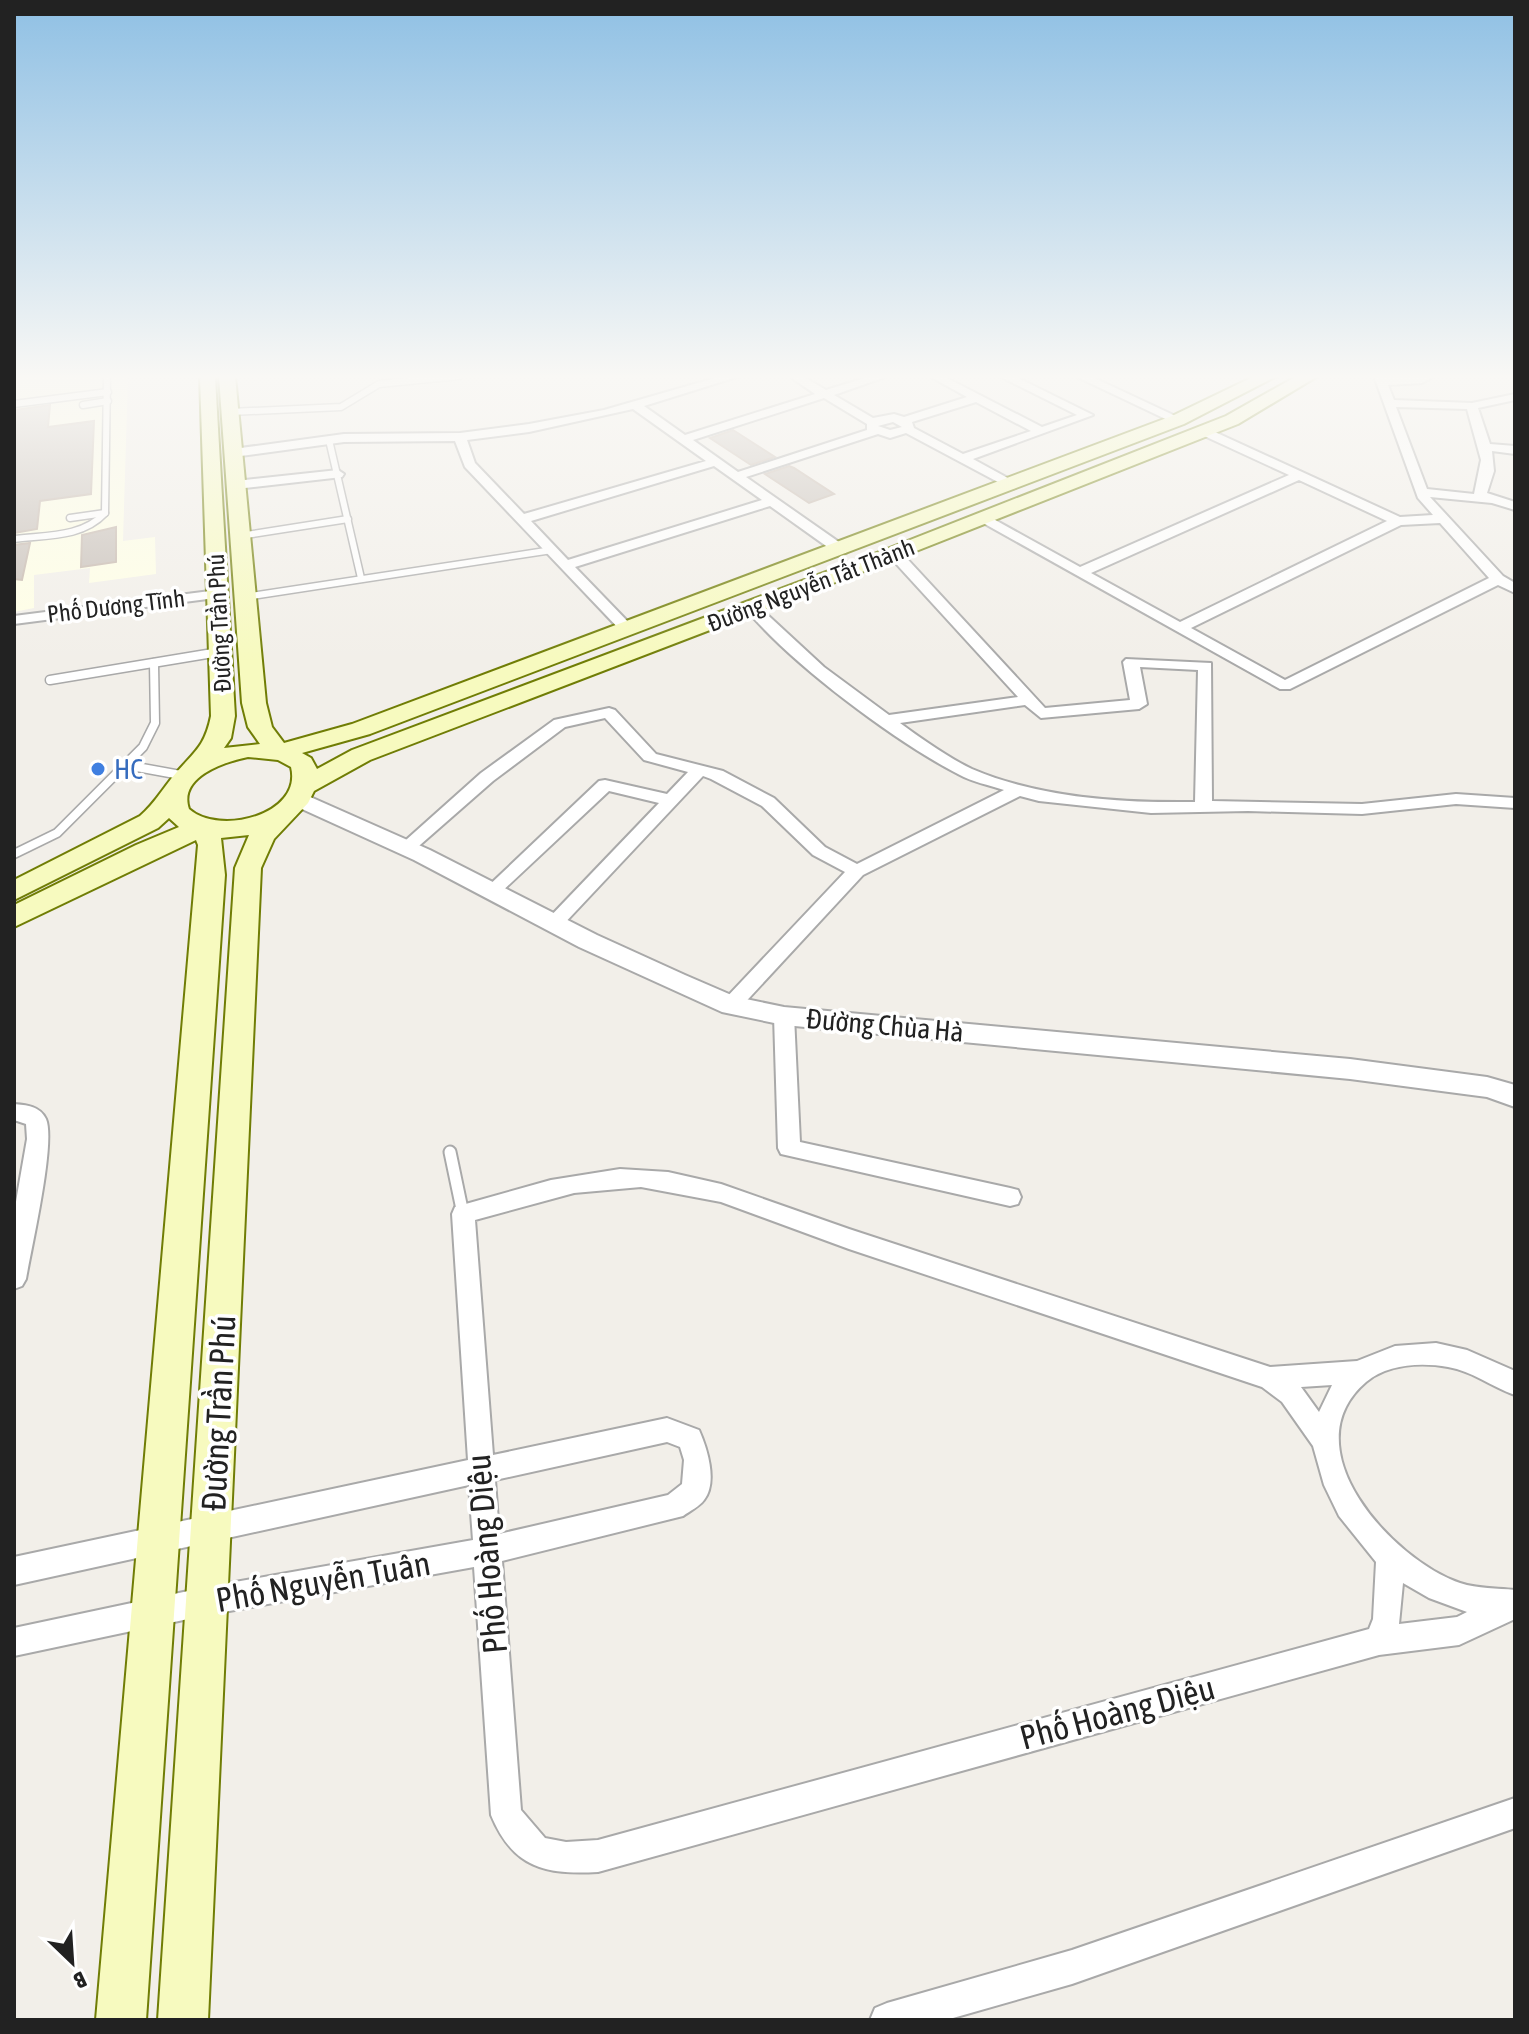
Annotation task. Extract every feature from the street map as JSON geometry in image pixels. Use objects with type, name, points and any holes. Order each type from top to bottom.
[{"type":"main road","name":"Đường Trần Phú","points":[[187,778],[216,743],[223,723],[216,471]]},
{"type":"main road","name":"Đường Trần Phú","points":[[183,2020],[248,868],[262,836],[296,800],[307,774],[302,764],[278,752],[260,727],[254,703],[235,471]]},
{"type":"main road","name":"Đường Nguyễn Tất Thành","points":[[187,778],[237,752],[278,752],[361,729],[1048,471]]},
{"type":"main road","name":"Đường Nguyễn Tất Thành","points":[[204,827],[242,828],[296,800],[361,755],[752,608],[1104,471]]},
{"type":"main road","points":[[1004,488],[1028,501]]},
{"type":"main road","points":[[187,778],[174,803],[189,822],[204,827]]},
{"type":"main road","points":[[14,891],[149,822],[167,806],[187,778]]},
{"type":"main road","name":"Đường Trần Phú","points":[[121,2020],[211,875],[211,845],[204,827]]},
{"type":"main road","points":[[14,917],[145,851],[204,827]]},
{"type":"street","points":[[476,471],[628,630]]},
{"type":"street","points":[[522,519],[685,471]]},
{"type":"street","points":[[727,471],[841,550]]},
{"type":"street","points":[[735,477],[752,471]]},
{"type":"street","points":[[975,471],[1004,488]]},
{"type":"street","points":[[979,471],[1004,488]]},
{"type":"street","points":[[1290,471],[1398,521]]},
{"type":"street","points":[[1414,471],[1422,492],[1441,519],[1498,579],[1515,589]]},
{"type":"street","points":[[1489,471],[1480,495],[1489,500]]},
{"type":"street","points":[[236,485],[338,474]]},
{"type":"street","points":[[1081,572],[1299,475]]},
{"type":"street","points":[[1422,492],[1515,506]]},
{"type":"street","points":[[566,565],[770,502]]},
{"type":"street","points":[[983,519],[1285,686],[1498,579]]},
{"type":"street","points":[[1181,627],[1398,521],[1441,519]]},
{"type":"street","points":[[894,553],[1041,713],[1139,704],[1131,662],[1206,666],[1203,807]]},
{"type":"street","name":"Phố Dương Tĩnh","points":[[14,620],[48,613],[218,594]]},
{"type":"street","points":[[752,608],[819,670],[886,720],[966,772],[1039,796],[1151,808],[1362,809],[1456,799],[1515,803]]},
{"type":"street","points":[[886,720],[1030,700]]},
{"type":"street","points":[[406,848],[487,777],[560,723],[609,713],[650,757],[717,775],[768,802],[819,851],[857,871]]},
{"type":"street","points":[[553,923],[700,770]]},
{"type":"street","points":[[492,891],[605,785],[671,800]]},
{"type":"street","points":[[731,1005],[857,871],[1020,789]]},
{"type":"street","name":"Đường Chùa Hà","points":[[296,800],[406,848],[553,923],[731,1005],[784,1016],[1350,1069],[1487,1087],[1515,1096]]},
{"type":"street","points":[[784,1016],[789,1148],[1010,1197]]},
{"type":"street","points":[[14,1112],[27,1113],[36,1121],[38,1139],[14,1279]]},
{"type":"street","points":[[463,1214],[587,1183],[637,1177],[673,1181],[723,1194],[819,1229],[1270,1378],[1291,1394],[1325,1441],[1336,1487],[1365,1533],[1408,1572],[1461,1597],[1515,1604]]},
{"type":"street","name":"Phố Hoàng Diệu","points":[[463,1214],[479,1472],[506,1815],[522,1843],[553,1859],[598,1856],[1379,1641],[1459,1631],[1515,1604]]},
{"type":"street","points":[[1270,1378],[1356,1372],[1393,1355],[1438,1354],[1486,1367],[1515,1384]]},
{"type":"street","points":[[1325,1441],[1333,1402],[1356,1372]]},
{"type":"street","name":"Phố Nguyễn Tuân","points":[[14,1571],[667,1430],[690,1439],[697,1460],[695,1491],[674,1507],[487,1551],[207,1601],[14,1642]]},
{"type":"street","points":[[1379,1641],[1387,1619],[1390,1555]]},
{"type":"street","points":[[887,2020],[1072,1967],[1515,1813]]},
{"type":"lane","points":[[14,539],[75,530],[101,520],[105,513],[106,471]]},
{"type":"lane","points":[[337,471],[361,578]]},
{"type":"lane","points":[[70,518],[105,513]]},
{"type":"lane","points":[[240,536],[348,519]]},
{"type":"lane","points":[[245,597],[552,550]]},
{"type":"lane","points":[[50,680],[221,652]]},
{"type":"lane","points":[[14,854],[57,833],[143,747],[155,723],[154,663]]},
{"type":"lane","points":[[126,765],[187,778]]},
{"type":"lane","points":[[450,1152],[463,1214]]},
{"type":"shaded area","points":[[14,471],[125,471],[123,541],[155,537],[156,574],[89,583],[90,568],[34,575],[34,608],[14,612]]},
{"type":"building","points":[[14,471],[92,471],[91,494],[40,501],[37,529],[14,533]]},
{"type":"building","points":[[798,471],[834,494],[809,503],[765,474]]},
{"type":"building","points":[[116,527],[116,562],[81,567],[82,535]]},
{"type":"building","points":[[30,543],[22,580],[14,579],[14,545]]},
{"type":"place","name":"HC","points":[[98,769]]}]
